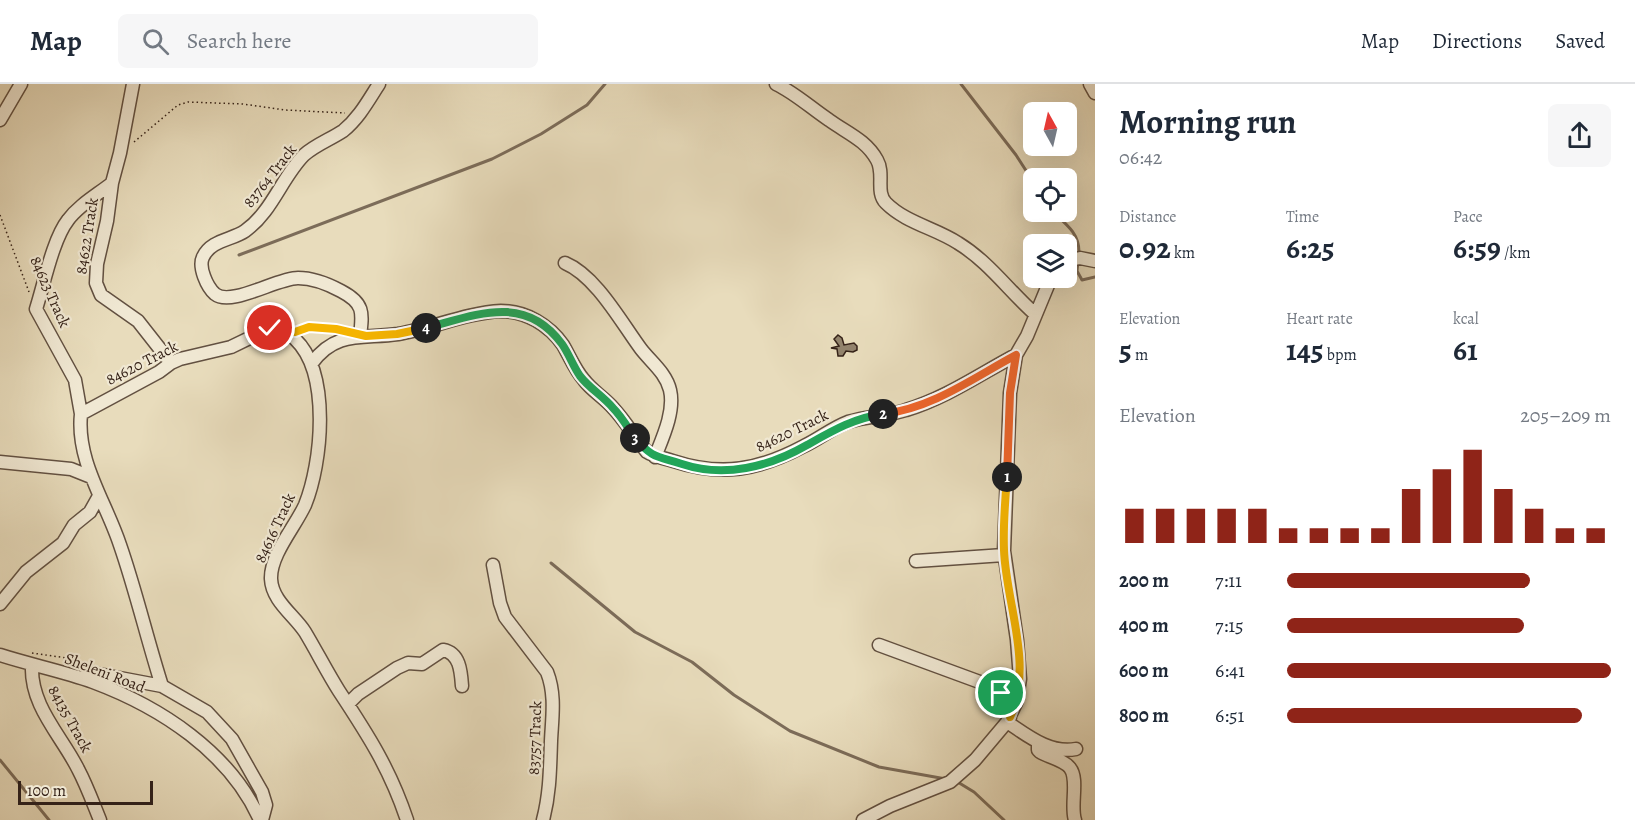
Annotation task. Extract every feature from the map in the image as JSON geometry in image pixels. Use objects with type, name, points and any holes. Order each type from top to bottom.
[{"type":"street","points":[[0,120],[21,84]]},
{"type":"street","name":"84622 Track","points":[[133,84],[112,183],[96,276],[98,290],[105,299],[138,321],[171,363]]},
{"type":"street","name":"83764 Track","points":[[360,336],[361,310],[358,303],[326,284],[313,279],[288,279],[237,297],[224,298],[213,292],[202,268],[202,259],[208,250],[245,231],[257,219],[305,154],[333,138],[354,121],[379,84]]},
{"type":"street","points":[[776,84],[851,133],[870,150],[881,171],[880,193],[884,202],[895,211],[924,227],[957,242],[993,270],[1035,314]]},
{"type":"street","points":[[1090,84],[1095,93]]},
{"type":"street","points":[[36,309],[59,234],[78,210],[112,183]]},
{"type":"street","points":[[1077,259],[1095,261]]},
{"type":"street","points":[[565,263],[595,287],[643,351],[660,369],[670,388],[670,410],[655,457]]},
{"type":"street","points":[[863,820],[890,806],[950,782],[975,760],[1009,720],[1016,703],[1020,679],[1017,640],[1004,555],[1010,393],[1016,355],[1027,336],[1047,288]]},
{"type":"street","name":"84623 Track","points":[[36,309],[75,380],[81,414]]},
{"type":"street","name":"84620 Track","points":[[360,336],[397,334],[486,313],[517,312],[539,321],[562,344],[578,373],[613,408],[647,452],[655,457],[689,466],[734,470],[759,466],[806,446],[847,423],[871,416],[904,411],[932,401],[975,380],[1016,355]]},
{"type":"street","name":"84620 Track","points":[[81,414],[180,359],[231,347],[270,328],[284,332]]},
{"type":"street","name":"84616 Track","points":[[284,332],[294,338],[312,363],[318,399],[318,442],[311,485],[305,504],[279,553],[271,572],[271,583],[274,593],[304,630],[386,766],[407,820]]},
{"type":"street","points":[[312,363],[327,346],[336,341],[360,336]]},
{"type":"street","points":[[81,414],[80,430],[91,477],[123,552],[162,686]]},
{"type":"street","points":[[0,462],[71,469],[91,477]]},
{"type":"street","points":[[0,603],[26,572],[63,543],[74,525],[90,512],[99,496]]},
{"type":"street","points":[[916,561],[1004,555]]},
{"type":"street","name":"83757 Track","points":[[493,565],[505,617],[543,666],[550,680],[554,703],[550,790],[543,820]]},
{"type":"street","points":[[879,645],[996,688],[1005,700],[1009,720],[1038,742],[1057,749],[1076,749]]},
{"type":"street","points":[[348,704],[358,694],[397,668],[408,663],[422,664],[443,650],[448,651],[458,663],[462,686]]},
{"type":"street","name":"Sheleni Road","points":[[0,654],[92,682],[130,697],[190,735],[237,782],[261,820]]},
{"type":"street","name":"84135 Track","points":[[32,665],[34,692],[40,706],[79,770],[100,820]]},
{"type":"street","points":[[88,672],[162,686],[207,712],[232,739],[265,799],[265,813],[261,820]]},
{"type":"street","points":[[1038,742],[1040,752],[1071,769],[1075,820]]},
{"type":"path","points":[[135,142],[178,105],[188,102],[349,113],[354,121]]},
{"type":"path","name":"84623 Track","points":[[0,215],[36,309]]},
{"type":"path","points":[[284,332],[295,332],[309,327],[336,329],[360,336]]},
{"type":"building","points":[[838,335],[842,338],[844,345],[854,343],[857,350],[846,351],[843,356],[838,356],[837,349],[831,348],[839,346],[834,339]]},
{"type":"waterway","points":[[239,255],[492,159],[541,134],[587,105],[605,84]]},
{"type":"waterway","points":[[961,84],[1024,168]]},
{"type":"waterway","points":[[1064,222],[1077,239],[1079,252]]},
{"type":"waterway","points":[[1078,261],[1077,271],[1082,280],[1095,277]]},
{"type":"waterway","points":[[551,563],[635,632],[692,662],[734,695],[790,731],[879,767],[946,779]]},
{"type":"waterway","points":[[0,760],[49,820]]},
{"type":"waterway","points":[[956,781],[974,792],[1004,820]]},
{"type":"route","points":[[270,328],[284,332],[295,332],[309,327],[336,329],[360,336],[376,336],[427,328],[486,313],[517,312],[539,321],[552,333],[562,344],[578,373],[613,408],[647,452],[655,457],[689,466],[725,470],[744,469],[774,461],[847,423],[871,416],[904,411],[932,401],[975,380],[1016,355],[1010,393],[1004,551],[1017,640],[1020,679],[1016,703],[1010,717],[1001,693]]}]
